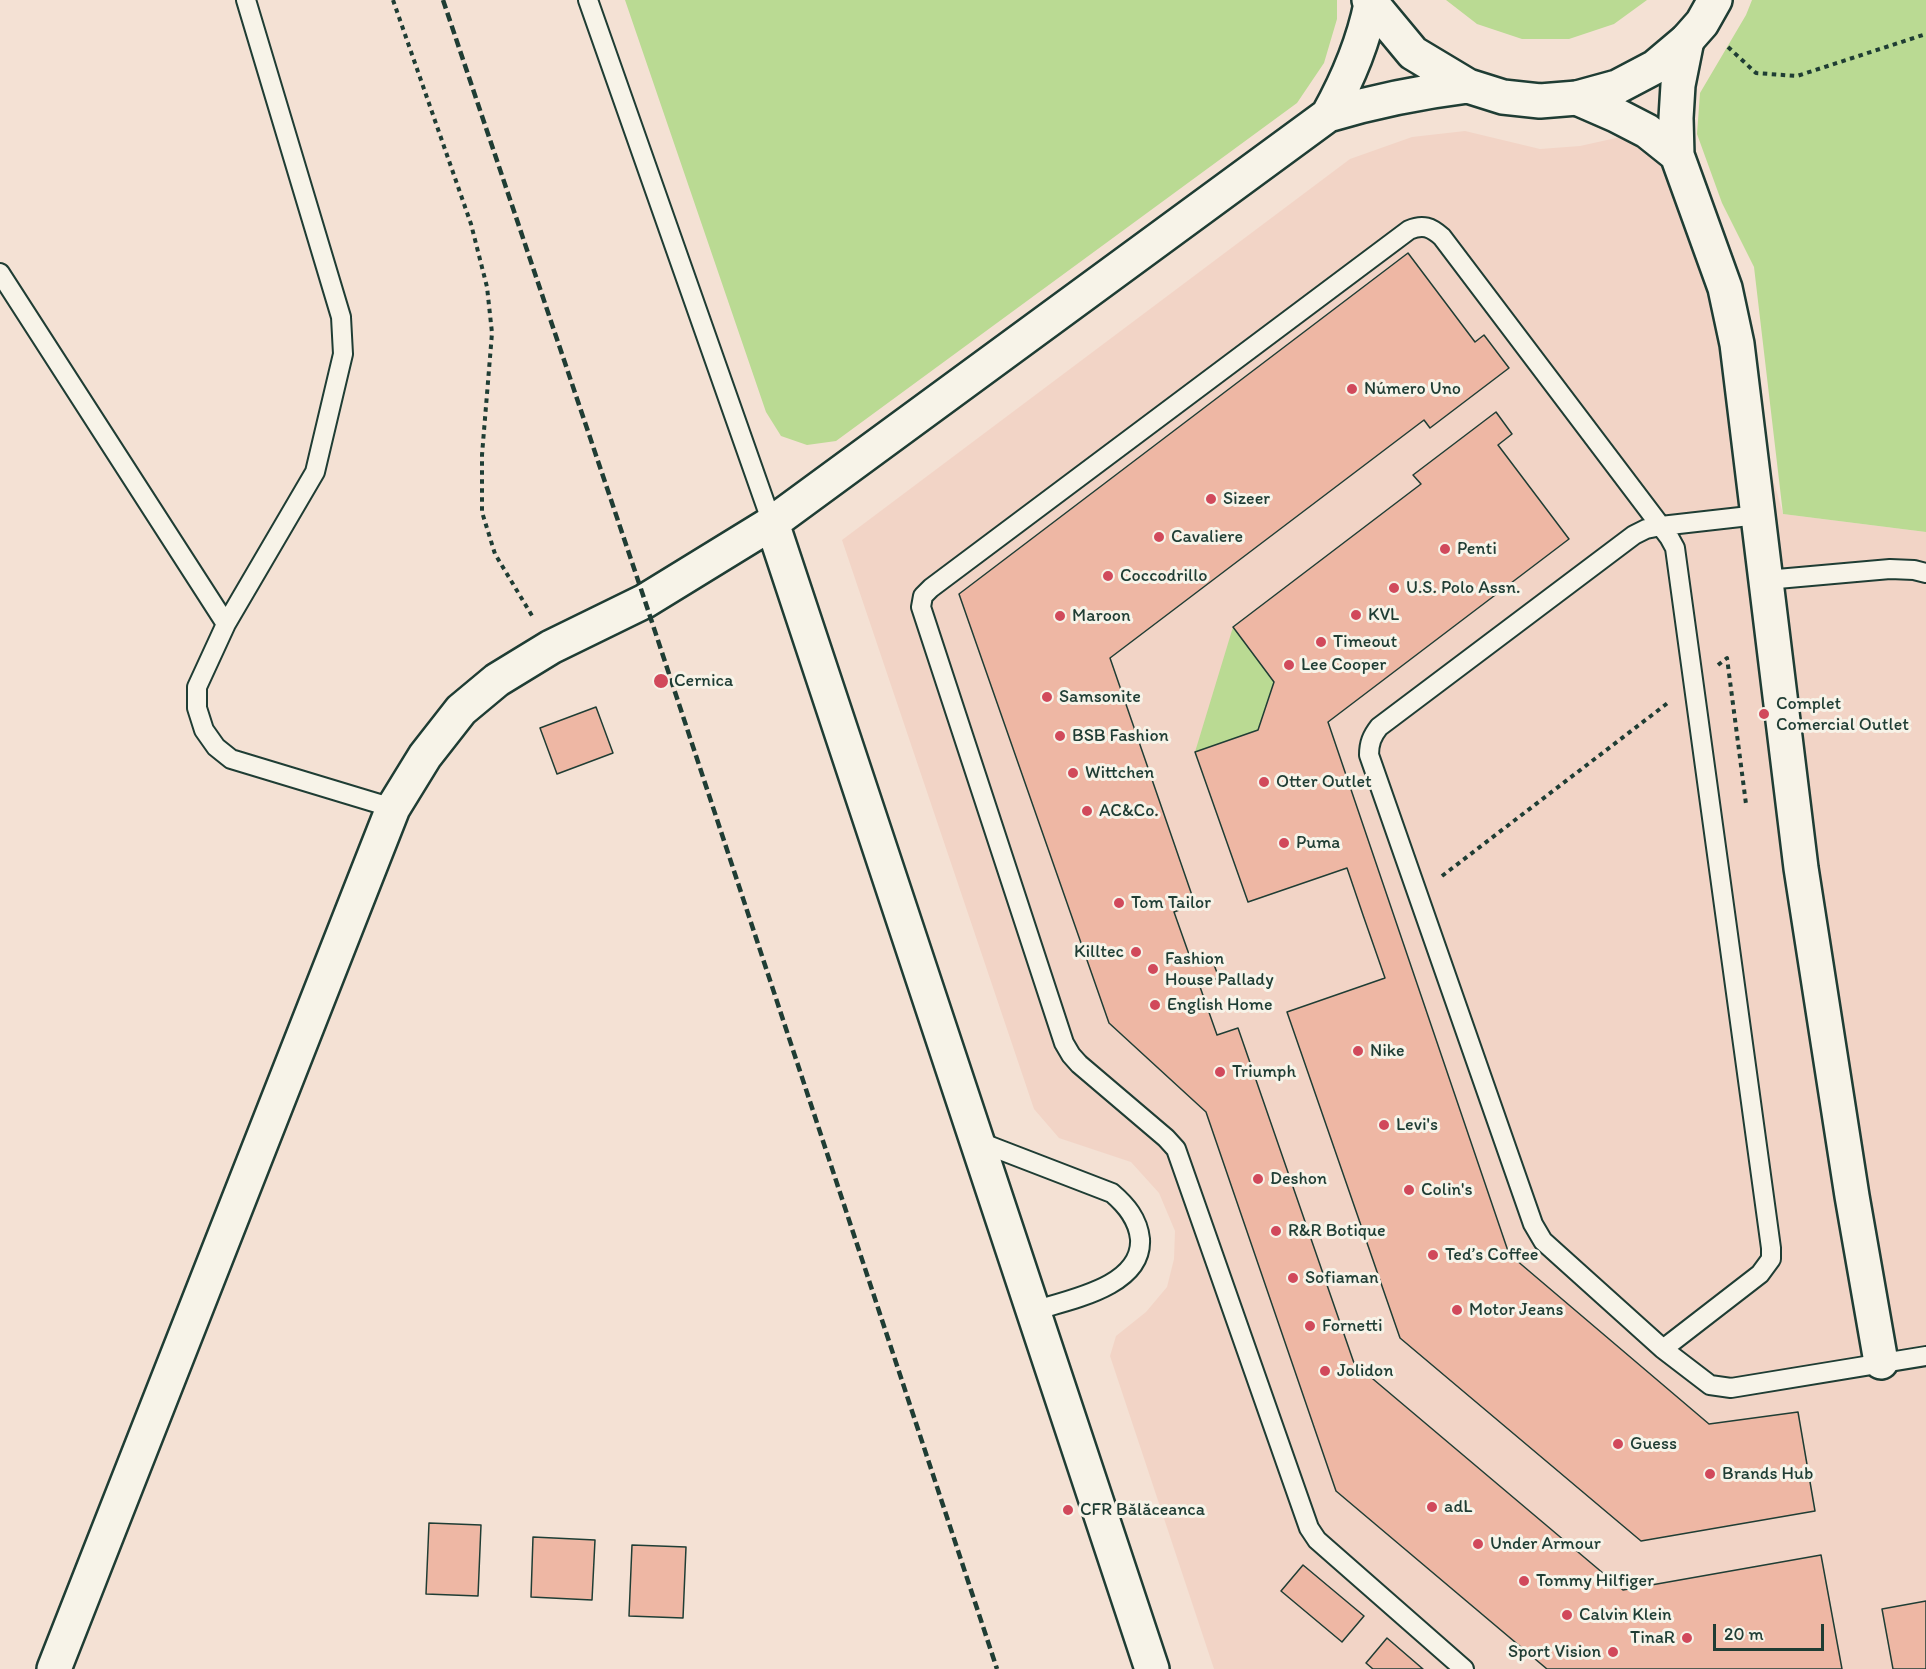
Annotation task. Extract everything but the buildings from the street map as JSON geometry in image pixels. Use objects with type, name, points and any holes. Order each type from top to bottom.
[{"type":"street","points":[[1328,115],[1347,82],[1364,36],[1370,2]]},
{"type":"street","points":[[1370,2],[1413,53],[1468,86],[1503,97],[1540,101],[1577,98],[1617,87],[1654,67],[1701,21]]},
{"type":"street","points":[[1701,21],[1678,85],[1677,155],[1725,288],[1732,317],[1801,868],[1852,1196],[1881,1362]]},
{"type":"street","points":[[54,1669],[393,808],[424,756],[461,710],[497,680],[551,647],[645,601],[772,523],[1328,115],[1373,101],[1468,86]]},
{"type":"street","points":[[1577,98],[1647,131],[1677,155]]},
{"type":"street","points":[[772,523],[1152,1669]]},
{"type":"lane","points":[[246,0],[341,317],[343,354],[315,472],[226,624],[197,687],[197,708],[204,730],[216,747],[231,759],[393,808]]},
{"type":"lane","points":[[588,0],[772,523]]},
{"type":"lane","points":[[1464,1669],[1312,1535],[1176,1149],[1079,1064],[1064,1043],[921,607],[923,596],[931,588],[1409,230],[1418,226],[1427,226],[1443,237],[1661,526],[1675,548],[1772,1248],[1771,1259],[1760,1274],[1663,1349]]},
{"type":"lane","points":[[0,273],[226,624]]},
{"type":"lane","points":[[1758,515],[1661,526],[1646,529],[1634,535],[1379,727],[1369,745],[1369,755],[1538,1232],[1550,1249],[1663,1349],[1710,1385],[1723,1389],[1926,1356]]},
{"type":"lane","points":[[1766,580],[1890,569],[1926,573]]},
{"type":"lane","points":[[977,1140],[1112,1193],[1125,1204],[1135,1220],[1140,1237],[1139,1253],[1135,1263],[1121,1277],[1105,1288],[1033,1311]]},
{"type":"path","points":[[393,0],[471,224],[487,287],[492,333],[482,454],[482,512],[495,554],[551,647]]},
{"type":"path","points":[[1701,21],[1756,73],[1797,76],[1926,34]]},
{"type":"path","points":[[1417,895],[1727,658],[1746,804]]},
{"type":"shaded area","points":[[1672,117],[1783,514],[1926,532],[1926,1669],[1214,1669],[1110,1356],[1116,1336],[1146,1312],[1167,1287],[1174,1259],[1175,1231],[1159,1193],[1131,1162],[1059,1138],[1034,1109],[842,540],[1350,159],[1412,137],[1465,131],[1540,149],[1580,146],[1625,136]]},
{"type":"green space","points":[[625,0],[1337,0],[1337,19],[1324,63],[1297,103],[836,441],[807,445],[781,436],[766,412]]},
{"type":"green space","points":[[1446,0],[1647,0],[1614,24],[1569,39],[1522,39],[1477,24]]},
{"type":"green space","points":[[1752,0],[1926,0],[1926,532],[1783,514],[1754,267],[1722,203],[1697,134],[1700,93],[1746,15]]},
{"type":"green space","points":[[1233,627],[1274,682],[1258,730],[1195,752]]},
{"type":"railway","points":[[443,0],[645,601],[997,1669]]},
{"type":"place","name":"Número Uno","points":[[1352,389]]},
{"type":"place","name":"Sizeer","points":[[1211,499]]},
{"type":"place","name":"Cavaliere","points":[[1159,537]]},
{"type":"place","name":"Penti","points":[[1445,549]]},
{"type":"place","name":"Coccodrillo","points":[[1108,576]]},
{"type":"place","name":"U.S. Polo Assn.","points":[[1394,588]]},
{"type":"place","name":"KVL","points":[[1356,615]]},
{"type":"place","name":"Maroon","points":[[1060,616]]},
{"type":"place","name":"Timeout","points":[[1321,642]]},
{"type":"place","name":"Lee Cooper","points":[[1289,665]]},
{"type":"place","name":"Cernica","points":[[661,681]]},
{"type":"place","name":"Samsonite","points":[[1047,697]]},
{"type":"place","name":"Complet Comercial Outlet","points":[[1764,714]]},
{"type":"place","name":"BSB Fashion","points":[[1060,736]]},
{"type":"place","name":"Wittchen","points":[[1073,773]]},
{"type":"place","name":"Otter Outlet","points":[[1264,782]]},
{"type":"place","name":"AC&Co.","points":[[1087,811]]},
{"type":"place","name":"Puma","points":[[1284,843]]},
{"type":"place","name":"Tom Tailor","points":[[1119,903]]},
{"type":"place","name":"Killtec","points":[[1136,952]]},
{"type":"place","name":"Fashion House Pallady","points":[[1153,969]]},
{"type":"place","name":"English Home","points":[[1155,1005]]},
{"type":"place","name":"Nike","points":[[1358,1051]]},
{"type":"place","name":"Triumph","points":[[1220,1072]]},
{"type":"place","name":"Levi's","points":[[1384,1125]]},
{"type":"place","name":"Deshon","points":[[1258,1179]]},
{"type":"place","name":"Colin's","points":[[1409,1190]]},
{"type":"place","name":"R&R Botique","points":[[1276,1231]]},
{"type":"place","name":"Ted’s Coffee","points":[[1433,1255]]},
{"type":"place","name":"Sofiaman","points":[[1293,1278]]},
{"type":"place","name":"Motor Jeans","points":[[1457,1310]]},
{"type":"place","name":"Fornetti","points":[[1310,1326]]},
{"type":"place","name":"Jolidon","points":[[1325,1371]]},
{"type":"place","name":"Guess","points":[[1618,1444]]},
{"type":"place","name":"Brands Hub","points":[[1710,1474]]},
{"type":"place","name":"adL","points":[[1432,1507]]},
{"type":"place","name":"CFR Bălăceanca","points":[[1068,1510]]},
{"type":"place","name":"Under Armour","points":[[1478,1544]]},
{"type":"place","name":"Tommy Hilfiger","points":[[1524,1581]]},
{"type":"place","name":"Calvin Klein","points":[[1567,1615]]},
{"type":"place","name":"TinaR","points":[[1687,1638]]},
{"type":"place","name":"Sport Vision","points":[[1613,1652]]}]
